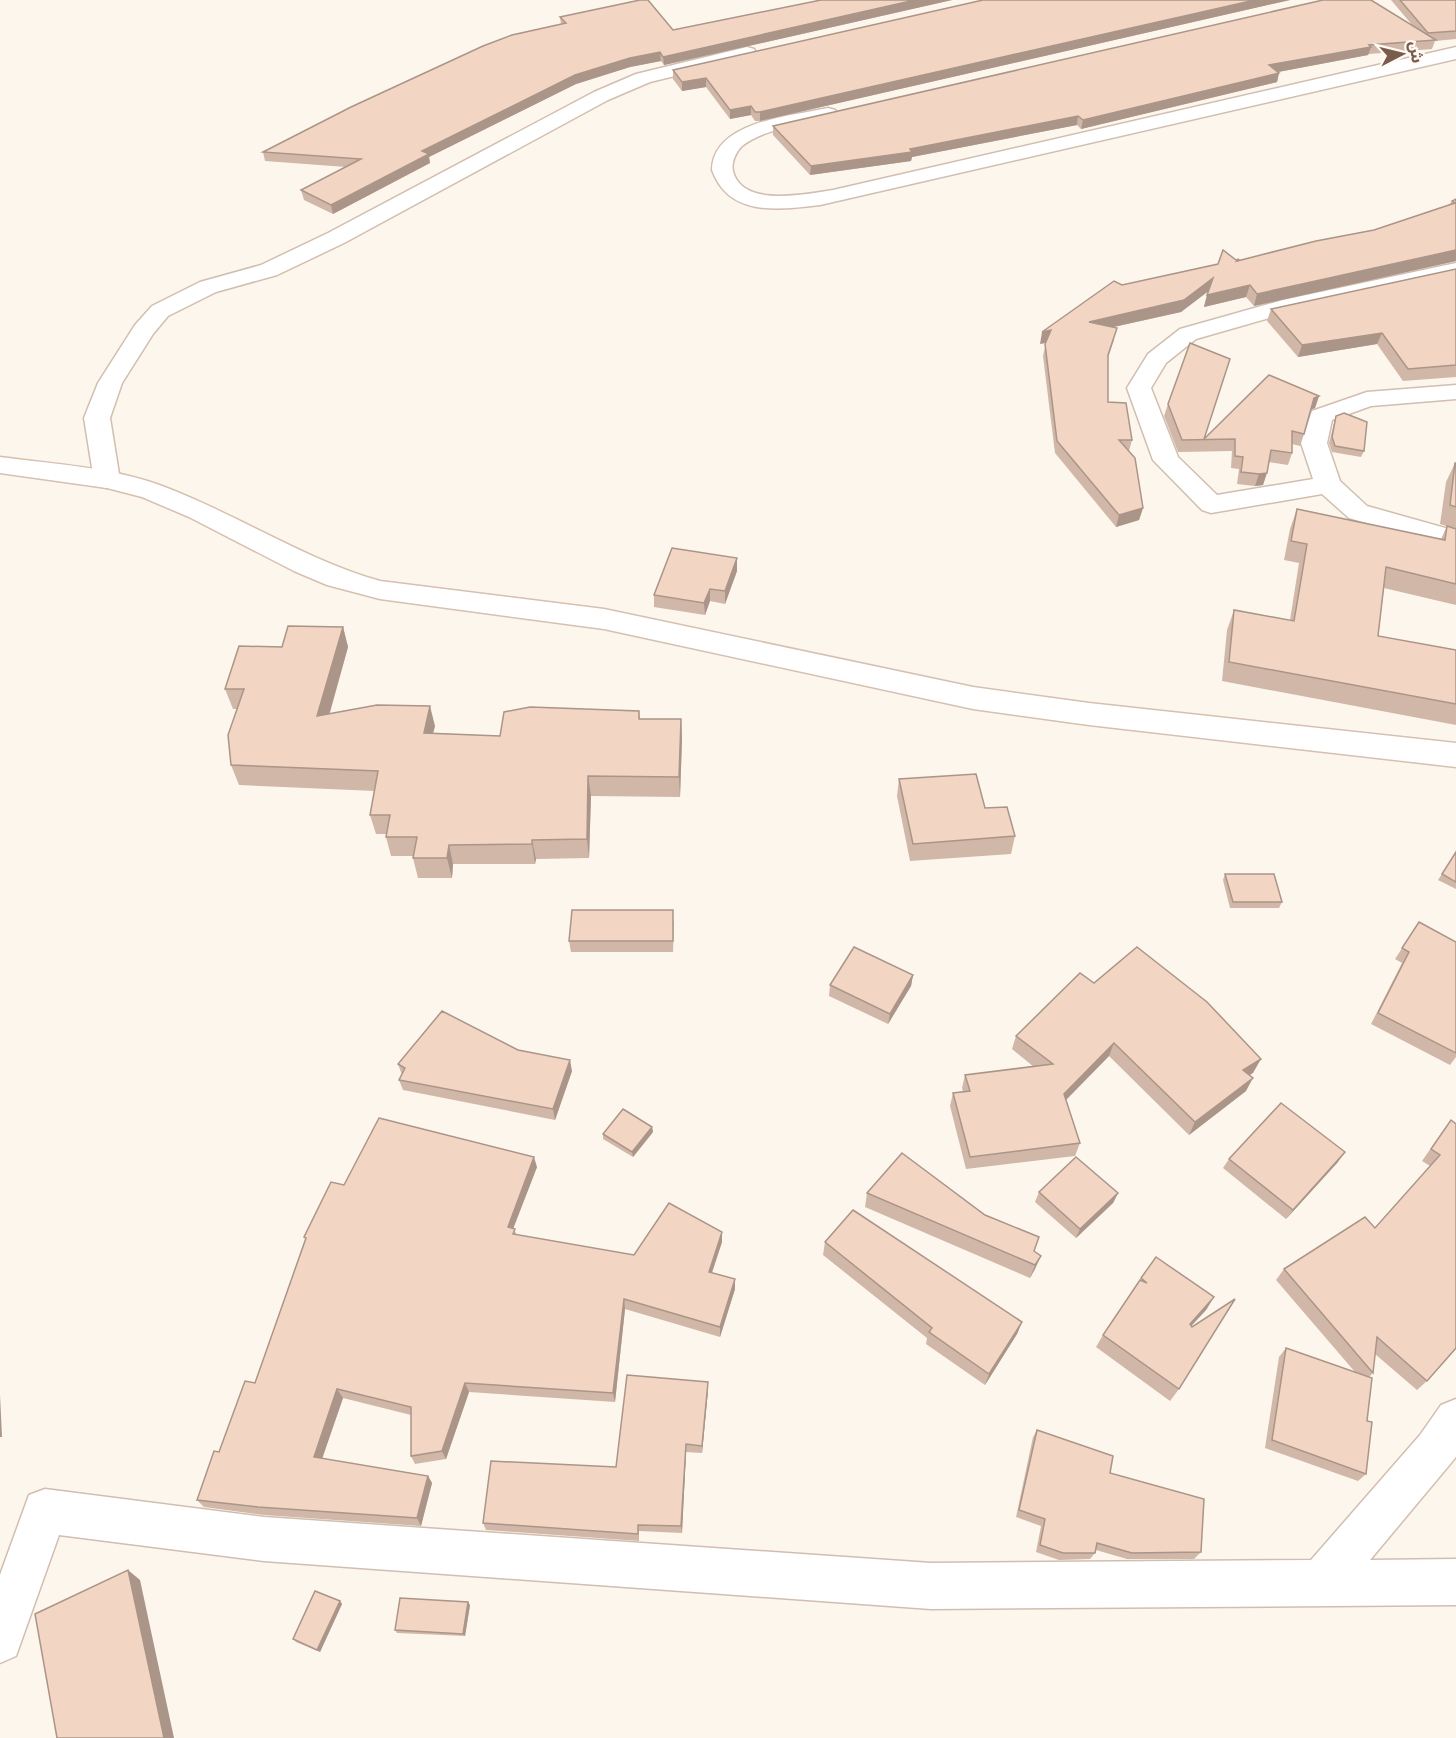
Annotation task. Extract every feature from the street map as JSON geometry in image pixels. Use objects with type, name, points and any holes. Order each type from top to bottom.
[{"type":"street","points":[[107,480],[97,418],[110,383],[143,330],[160,311],[208,287],[269,270],[336,238],[601,96],[643,78],[764,50]]},
{"type":"street","points":[[845,110],[757,130],[734,143],[724,155],[722,170],[727,183],[739,195],[758,201],[806,200],[833,196],[1456,53]]},
{"type":"street","points":[[1328,484],[1211,504],[1166,460],[1139,388],[1157,359],[1188,334],[1295,304],[1456,270]]},
{"type":"street","points":[[1456,392],[1367,399],[1321,416],[1314,443],[1328,484],[1358,512],[1456,540]]},
{"type":"street","points":[[0,465],[107,480],[151,491],[198,511],[304,564],[337,578],[380,590],[604,619],[973,698],[1089,714],[1456,755]]},
{"type":"street","points":[[1321,1583],[1435,1450],[1456,1420]]},
{"type":"street","points":[[0,1640],[45,1511],[264,1539],[931,1586],[1456,1582]]},
{"type":"building","points":[[648,0],[673,30],[821,0],[915,0],[663,57],[660,52],[630,58],[575,75],[422,151],[429,154],[331,205],[301,190],[361,159],[263,152],[351,107],[483,46],[512,35],[566,23],[560,17]]},
{"type":"building","points":[[983,0],[1255,0],[760,112],[755,112],[751,106],[730,110],[706,78],[682,82],[673,70]]},
{"type":"building","points":[[1323,0],[1371,0],[1436,40],[1369,45],[1371,47],[1269,65],[1279,73],[1083,120],[1078,116],[910,149],[912,152],[811,166],[773,126]]},
{"type":"building","points":[[1400,0],[1456,0],[1456,31],[1428,33]]},
{"type":"building","points":[[1456,199],[1456,250],[1257,294],[1250,285],[1207,295],[1213,278],[1184,300],[1089,322],[1117,328],[1108,355],[1108,402],[1126,403],[1132,440],[1119,440],[1135,458],[1143,508],[1119,515],[1057,441],[1045,344],[1051,330],[1042,332],[1114,281],[1122,285],[1218,264],[1223,250],[1236,260],[1239,259],[1237,261],[1316,241],[1374,230],[1455,203],[1452,201]]},
{"type":"building","points":[[1456,269],[1456,365],[1408,369],[1382,333],[1302,345],[1271,309]]},
{"type":"building","points":[[1190,343],[1230,359],[1204,439],[1269,375],[1319,396],[1314,398],[1304,434],[1292,431],[1292,453],[1271,450],[1267,473],[1241,472],[1243,457],[1235,456],[1235,439],[1182,440],[1168,404]]},
{"type":"building","points":[[1344,413],[1367,422],[1364,451],[1335,446],[1332,437],[1336,416]]},
{"type":"building","points":[[1456,463],[1456,507],[1450,505]]},
{"type":"building","points":[[1297,509],[1445,540],[1447,526],[1456,529],[1456,584],[1386,567],[1378,636],[1456,650],[1456,704],[1229,662],[1234,610],[1294,621],[1307,544],[1291,541]]},
{"type":"building","points":[[672,548],[737,558],[725,591],[710,589],[704,603],[654,595]]},
{"type":"building","points":[[288,626],[343,627],[317,716],[377,705],[430,706],[424,733],[500,736],[504,712],[530,707],[639,711],[639,719],[681,719],[679,777],[588,776],[587,839],[532,840],[532,844],[449,845],[447,858],[413,858],[417,837],[386,837],[390,815],[370,815],[378,771],[231,765],[228,735],[244,689],[225,689],[239,646],[282,647]]},
{"type":"building","points":[[976,774],[985,808],[1007,807],[1015,836],[913,844],[899,779]]},
{"type":"building","points":[[1456,852],[1456,882],[1442,874]]},
{"type":"building","points":[[1225,874],[1274,874],[1282,902],[1233,902]]},
{"type":"building","points":[[572,910],[673,910],[673,941],[569,941]]},
{"type":"building","points":[[1419,922],[1456,942],[1456,1053],[1378,1013],[1409,952],[1402,948]]},
{"type":"building","points":[[854,947],[913,975],[890,1014],[830,985]]},
{"type":"building","points":[[1137,947],[1207,1002],[1261,1059],[1243,1070],[1253,1078],[1195,1122],[1114,1043],[1064,1094],[1080,1143],[970,1157],[953,1093],[970,1091],[965,1075],[1053,1064],[1016,1036],[1080,973],[1094,983]]},
{"type":"building","points":[[442,1011],[518,1050],[570,1060],[553,1109],[399,1080],[405,1068],[398,1064]]},
{"type":"building","points":[[1281,1103],[1345,1152],[1293,1210],[1229,1159]]},
{"type":"building","points":[[623,1109],[652,1127],[632,1152],[603,1134]]},
{"type":"building","points":[[379,1118],[534,1157],[508,1227],[515,1229],[513,1234],[634,1255],[669,1203],[722,1232],[709,1272],[735,1279],[720,1327],[624,1299],[613,1393],[465,1383],[442,1451],[411,1456],[411,1407],[337,1389],[314,1457],[428,1476],[417,1518],[258,1507],[197,1500],[214,1451],[219,1452],[245,1381],[255,1383],[306,1238],[304,1237],[331,1182],[344,1185]]},
{"type":"building","points":[[1451,1120],[1456,1124],[1456,1348],[1427,1381],[1377,1337],[1373,1373],[1284,1269],[1365,1217],[1375,1228],[1440,1155],[1431,1149]]},
{"type":"building","points":[[902,1153],[985,1215],[1039,1237],[1034,1251],[1041,1256],[1035,1265],[867,1193]]},
{"type":"building","points":[[1076,1157],[1118,1193],[1080,1229],[1039,1192]]},
{"type":"building","points":[[853,1210],[1022,1322],[989,1374],[929,1332],[932,1328],[825,1242]]},
{"type":"building","points":[[1156,1257],[1214,1297],[1190,1324],[1192,1327],[1235,1299],[1179,1389],[1103,1335],[1140,1280],[1147,1283],[1141,1278]]},
{"type":"building","points":[[1286,1348],[1372,1378],[1367,1421],[1372,1422],[1366,1474],[1272,1440]]},
{"type":"building","points":[[627,1375],[708,1382],[702,1446],[686,1444],[681,1526],[638,1525],[638,1534],[483,1523],[491,1461],[616,1467]]},
{"type":"building","points":[[1037,1430],[1113,1456],[1110,1473],[1204,1499],[1201,1552],[1132,1553],[1097,1543],[1095,1553],[1063,1553],[1040,1545],[1045,1519],[1019,1510]]},
{"type":"building","points":[[128,1570],[164,1738],[57,1738],[35,1614]]},
{"type":"building","points":[[315,1591],[340,1601],[317,1650],[293,1639]]},
{"type":"building","points":[[400,1598],[468,1602],[463,1634],[395,1630]]}]
